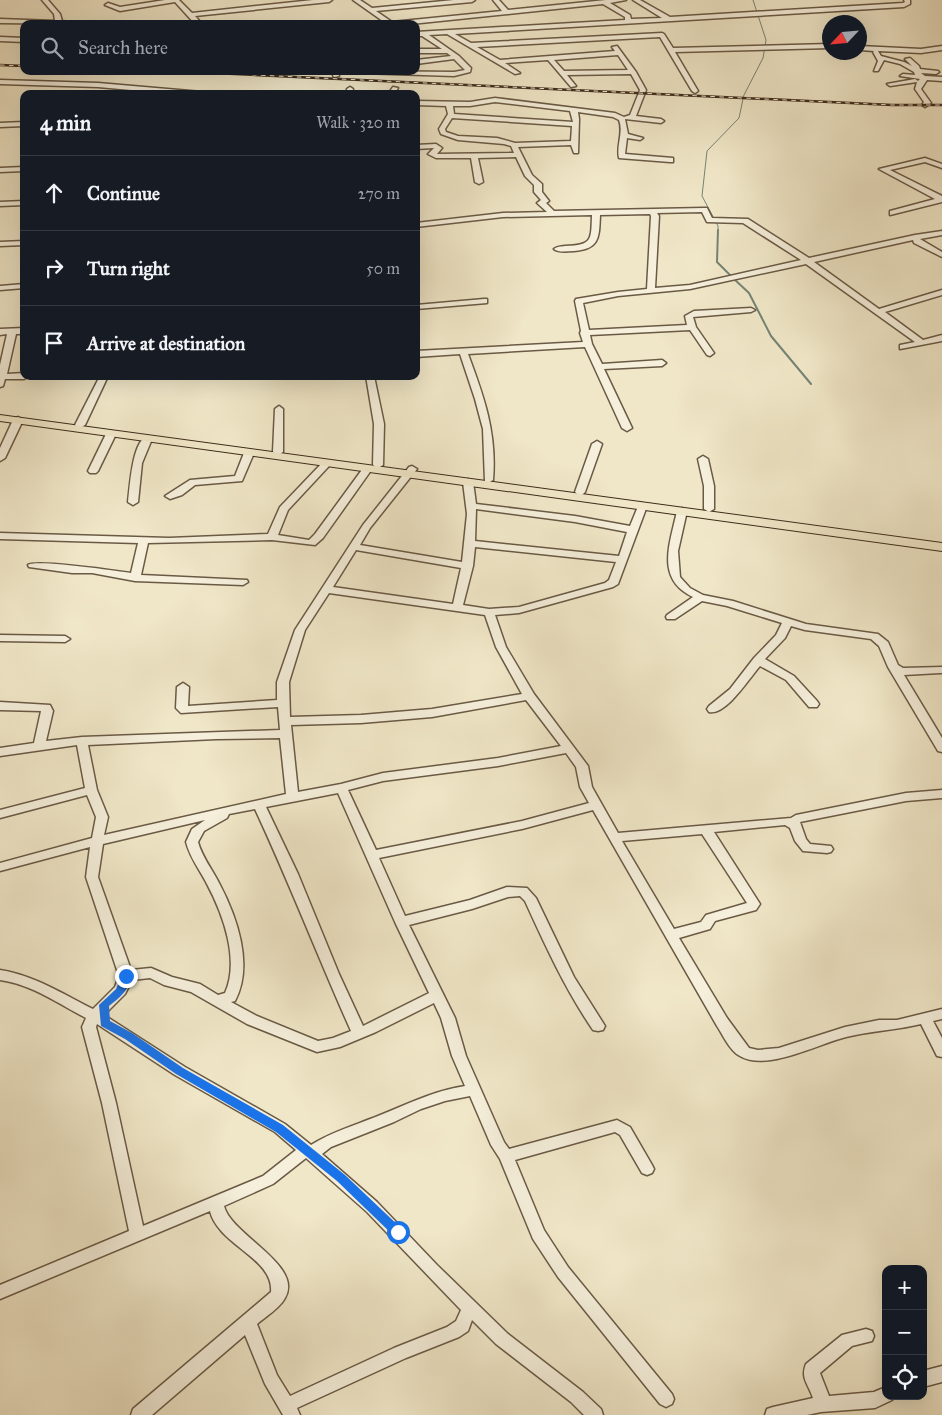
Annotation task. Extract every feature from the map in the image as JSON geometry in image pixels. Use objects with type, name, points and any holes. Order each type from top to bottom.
[{"type":"main road","points":[[0,413],[372,467],[488,480],[942,541]]},
{"type":"main road","points":[[0,418],[326,464],[372,467]]},
{"type":"main road","points":[[410,472],[682,512],[942,546]]},
{"type":"street","points":[[45,0],[58,14],[59,20]]},
{"type":"street","points":[[108,5],[120,8],[176,0],[195,20]]},
{"type":"street","points":[[190,15],[329,0]]},
{"type":"street","points":[[356,0],[385,20]]},
{"type":"street","points":[[370,10],[435,1],[472,0]]},
{"type":"street","points":[[496,0],[507,12]]},
{"type":"street","points":[[420,21],[623,0]]},
{"type":"street","points":[[636,0],[645,2],[669,19]]},
{"type":"street","points":[[420,34],[904,5],[908,3],[907,0]]},
{"type":"street","points":[[435,1],[461,31]]},
{"type":"street","points":[[604,2],[628,16],[628,21]]},
{"type":"street","points":[[1,19],[20,20]]},
{"type":"street","points":[[650,19],[662,35],[695,91]]},
{"type":"street","points":[[557,25],[565,40]]},
{"type":"street","points":[[448,32],[517,73]]},
{"type":"street","points":[[420,35],[449,51],[468,68],[468,71],[454,74],[420,73]]},
{"type":"street","points":[[472,45],[662,35]]},
{"type":"street","points":[[608,38],[633,72],[643,90],[632,118]]},
{"type":"street","points":[[0,39],[20,40]]},
{"type":"street","points":[[670,50],[822,46]]},
{"type":"street","points":[[867,48],[925,51],[942,48]]},
{"type":"street","points":[[874,48],[881,64],[876,70]]},
{"type":"street","points":[[897,50],[915,65],[920,76],[918,89],[928,103],[925,105]]},
{"type":"street","points":[[420,51],[449,51]]},
{"type":"street","points":[[498,62],[619,53]]},
{"type":"street","points":[[420,62],[457,57]]},
{"type":"street","points":[[879,57],[902,63],[920,76]]},
{"type":"street","points":[[549,58],[574,86]]},
{"type":"street","points":[[562,73],[633,72]]},
{"type":"street","points":[[890,84],[915,81],[920,76],[936,72]]},
{"type":"street","points":[[903,76],[920,76],[942,80]]},
{"type":"street","points":[[0,82],[57,83],[124,90]]},
{"type":"street","points":[[52,90],[57,83]]},
{"type":"street","points":[[420,103],[449,104],[495,100],[661,122]]},
{"type":"street","points":[[449,104],[450,114],[442,129],[446,135],[514,145],[573,142]]},
{"type":"street","points":[[573,109],[576,114],[573,142],[576,152]]},
{"type":"street","points":[[615,115],[624,121],[624,135],[620,145],[622,156],[670,160]]},
{"type":"street","points":[[449,116],[575,124]]},
{"type":"street","points":[[0,125],[20,124]]},
{"type":"street","points":[[624,135],[640,138]]},
{"type":"street","points":[[514,145],[529,176],[538,184],[538,192],[544,201],[541,203],[550,210],[552,215]]},
{"type":"street","points":[[420,146],[436,146],[438,148],[432,154],[434,156],[519,155]]},
{"type":"street","points":[[474,156],[479,182]]},
{"type":"street","points":[[940,199],[883,169],[925,160],[942,166]]},
{"type":"street","points":[[0,170],[20,170]]},
{"type":"street","points":[[893,213],[940,199]]},
{"type":"street","points":[[0,204],[20,204]]},
{"type":"street","points":[[420,225],[503,215],[704,210],[710,220],[745,221],[922,343]]},
{"type":"street","points":[[651,291],[655,216],[652,211]]},
{"type":"street","points":[[558,249],[581,248],[592,244],[595,238],[596,214]]},
{"type":"street","points":[[627,428],[588,344],[584,333],[579,301],[605,296],[690,287],[915,237],[942,233]]},
{"type":"street","points":[[915,237],[917,241],[942,255]]},
{"type":"street","points":[[0,244],[20,243]]},
{"type":"street","points":[[0,288],[20,286]]},
{"type":"street","points":[[877,312],[942,292]]},
{"type":"street","points":[[420,306],[484,302]]},
{"type":"street","points":[[710,353],[692,328],[689,317],[694,314],[751,310]]},
{"type":"street","points":[[584,333],[692,328]]},
{"type":"street","points":[[12,331],[1,381],[20,377]]},
{"type":"street","points":[[0,332],[20,331]]},
{"type":"street","points":[[903,347],[942,338]]},
{"type":"street","points":[[420,354],[588,344]]},
{"type":"street","points":[[463,351],[488,429],[490,464],[488,480]]},
{"type":"street","points":[[598,367],[662,363]]},
{"type":"street","points":[[80,425],[102,380]]},
{"type":"street","points":[[0,536],[144,540],[272,537],[308,542],[314,541],[372,467],[378,424],[371,380]]},
{"type":"street","points":[[278,452],[279,409]]},
{"type":"street","points":[[0,458],[18,420]]},
{"type":"street","points":[[94,471],[111,434]]},
{"type":"street","points":[[133,502],[137,463],[147,439]]},
{"type":"street","points":[[580,492],[597,444]]},
{"type":"street","points":[[170,496],[181,493],[189,483],[193,482],[239,479],[249,453]]},
{"type":"street","points":[[703,459],[709,486],[709,509]]},
{"type":"street","points":[[272,537],[283,510],[326,464]]},
{"type":"street","points":[[293,797],[290,784],[282,682],[300,630],[366,527],[410,472]]},
{"type":"street","points":[[457,608],[468,566],[472,506],[468,482]]},
{"type":"street","points":[[472,506],[633,530]]},
{"type":"street","points":[[326,590],[489,612],[519,610],[614,582],[642,506]]},
{"type":"street","points":[[682,512],[673,551],[675,576],[686,590],[700,597],[729,603],[822,631],[874,636],[886,647],[895,669],[942,748]]},
{"type":"street","points":[[134,578],[144,540]]},
{"type":"street","points":[[470,543],[621,559]]},
{"type":"street","points":[[354,547],[468,566]]},
{"type":"street","points":[[33,565],[72,570],[92,570],[134,578],[243,582]]},
{"type":"street","points":[[671,617],[700,597]]},
{"type":"street","points":[[489,612],[501,646],[530,696],[567,749],[582,766],[586,786],[614,838],[740,1050],[758,1056],[779,1053],[845,1032],[879,1025],[897,1025],[942,1014]]},
{"type":"street","points":[[713,709],[734,692],[758,660],[781,636],[788,622]]},
{"type":"street","points":[[0,638],[65,639]]},
{"type":"street","points":[[758,660],[790,678],[812,704]]},
{"type":"street","points":[[895,669],[904,672],[940,670]]},
{"type":"street","points":[[183,687],[182,708],[185,710],[283,703]]},
{"type":"street","points":[[0,752],[82,741],[216,735],[432,713],[530,696]]},
{"type":"street","points":[[0,706],[37,706],[46,709],[39,747]]},
{"type":"street","points":[[82,741],[91,790],[102,817],[92,876],[126,976],[126,982],[120,991],[89,1027],[109,1103],[137,1235]]},
{"type":"street","points":[[0,867],[36,860],[97,841],[229,810],[341,788],[383,777],[498,762],[567,749]]},
{"type":"street","points":[[341,788],[362,829],[401,922],[448,1018],[460,1056],[474,1090],[498,1145],[506,1156],[538,1234],[563,1272],[666,1399]]},
{"type":"street","points":[[0,814],[91,790]]},
{"type":"street","points":[[796,819],[906,797],[942,794]]},
{"type":"street","points":[[258,804],[292,874],[332,974],[359,1033]]},
{"type":"street","points":[[372,855],[522,825],[596,805]]},
{"type":"street","points":[[216,1000],[230,997],[238,978],[239,970],[234,938],[215,887],[192,842],[194,834],[201,827],[219,818],[229,810]]},
{"type":"street","points":[[614,838],[790,822],[797,828],[801,841],[807,848],[828,849]]},
{"type":"street","points":[[671,935],[705,926],[711,918],[751,907],[754,904],[706,830]]},
{"type":"street","points":[[401,922],[472,904],[507,892],[523,891],[530,898],[579,1001],[598,1026]]},
{"type":"street","points":[[126,976],[151,973],[169,981],[195,988],[252,1020],[317,1047],[335,1043],[359,1033],[437,995]]},
{"type":"street","points":[[0,974],[30,983],[101,1014],[128,1036],[180,1071],[280,1128],[372,1207],[502,1339],[577,1397],[595,1415]]},
{"type":"street","points":[[925,1018],[942,1052]]},
{"type":"street","points":[[0,1292],[268,1180],[309,1151],[326,1143],[416,1105],[444,1096],[474,1090]]},
{"type":"street","points":[[506,1156],[611,1126],[617,1126],[625,1131],[647,1169]]},
{"type":"street","points":[[139,1415],[279,1295],[281,1285],[275,1272],[220,1220],[215,1209],[218,1201]]},
{"type":"street","points":[[248,1323],[271,1379],[289,1410],[400,1353],[453,1332],[462,1326],[470,1308]]},
{"type":"street","points":[[821,1404],[822,1395],[812,1378],[812,1369],[848,1340],[866,1336]]},
{"type":"street","points":[[927,1378],[942,1374]]},
{"type":"street","points":[[773,1415],[821,1404],[875,1400],[882,1397]]},
{"type":"waterway","points":[[743,97],[763,58],[766,40],[753,0]]},
{"type":"waterway","points":[[718,230],[718,226],[702,196],[707,151],[739,118],[743,99]]},
{"type":"waterway","points":[[718,230],[717,262],[730,275]]},
{"type":"waterway","points":[[734,279],[749,293],[771,336],[811,384]]},
{"type":"railway","points":[[0,65],[20,66]]},
{"type":"railway","points":[[256,75],[892,105],[942,105]]},
{"type":"route","points":[[126,976],[126,982],[120,991],[104,1005],[105,1023],[180,1071],[280,1128],[341,1178],[398,1232]]}]
